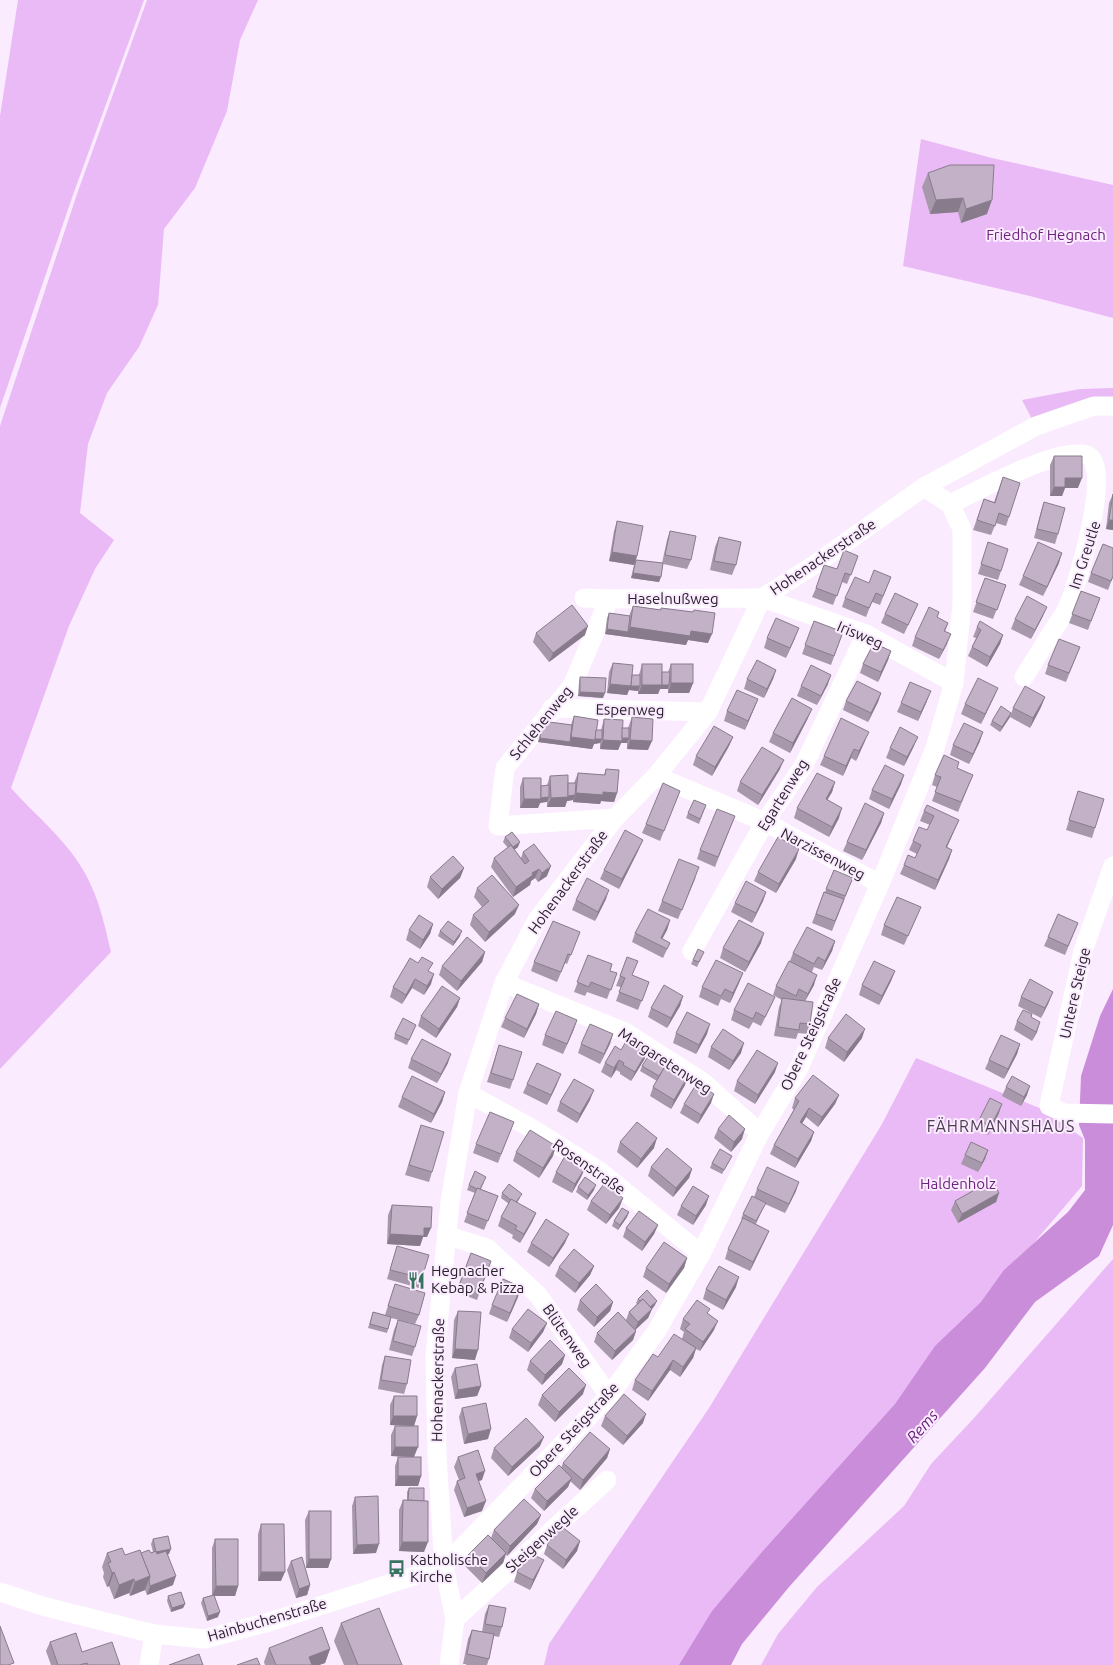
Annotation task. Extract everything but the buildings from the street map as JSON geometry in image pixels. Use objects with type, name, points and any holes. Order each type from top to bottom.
[{"type":"street","name":"Hohenackerstraße","points":[[449,1665],[455,1619],[444,1566],[437,1456],[436,1354],[446,1235],[468,1093],[504,983],[538,920],[615,818],[656,776],[708,712],[762,598],[814,565],[924,487],[1036,426],[1094,406],[1113,406]]},
{"type":"street","name":"Im Greutle","points":[[950,504],[1032,466],[1067,454],[1088,455],[1099,465],[1102,503],[1068,607],[1024,677]]},
{"type":"street","points":[[924,487],[950,504]]},
{"type":"street","name":"Obere Steigstraße","points":[[444,1566],[609,1396],[656,1332],[701,1254],[760,1133],[799,1068],[880,884],[936,748],[954,683],[962,604],[962,529],[950,504]]},
{"type":"street","name":"Haselnußweg","points":[[584,598],[762,598]]},
{"type":"street","name":"Irisweg","points":[[762,598],[866,634],[954,683]]},
{"type":"street","name":"Schlehenweg","points":[[609,599],[572,686],[552,708],[505,768],[498,826],[615,818]]},
{"type":"street","name":"Egartenweg","points":[[692,951],[765,822],[804,765],[866,634]]},
{"type":"street","name":"Espenweg","points":[[552,708],[708,712]]},
{"type":"street","name":"Narzissenweg","points":[[656,776],[765,822],[880,884]]},
{"type":"street","name":"Untere Steige","points":[[1113,866],[1083,951],[1049,1106],[1064,1113],[1113,1114]]},
{"type":"street","name":"Margaretenweg","points":[[504,983],[625,1032],[703,1082],[760,1133]]},
{"type":"street","name":"Rosenstraße","points":[[468,1093],[533,1129],[601,1172],[701,1254]]},
{"type":"street","name":"Blütenweg","points":[[446,1235],[487,1248],[538,1295],[609,1396]]},
{"type":"street","name":"Steigenwegle","points":[[455,1619],[607,1480]]},
{"type":"street","name":"Hainbuchenstraße","points":[[0,1592],[46,1607],[154,1634],[206,1639],[269,1622],[444,1566]]},
{"type":"street","points":[[149,1665],[154,1634]]},
{"type":"green space","points":[[18,0],[144,0],[74,192],[0,408],[0,116]]},
{"type":"green space","points":[[147,0],[258,0],[240,40],[227,111],[195,188],[164,229],[158,305],[139,347],[107,393],[88,444],[80,513],[114,540],[95,569],[69,626],[11,788],[61,840],[79,863],[91,884],[98,903],[111,952],[0,1069],[0,426],[77,194]]},
{"type":"green space","name":"Friedhof Hegnach","points":[[921,139],[992,158],[1113,185],[1113,318],[903,266]]},
{"type":"green space","points":[[1113,388],[1113,401],[1034,423],[1022,400],[1080,389]]},
{"type":"green space","name":"Haldenholz","points":[[916,1058],[1042,1109],[1083,1138],[1082,1186],[960,1330],[691,1665],[544,1665],[549,1644],[709,1408],[882,1124]]},
{"type":"green space","points":[[1113,1259],[1113,1665],[761,1665],[778,1634],[817,1587],[904,1506],[931,1464],[975,1417]]},
{"type":"water","name":"Rems","points":[[1113,989],[1113,1225],[1099,1256],[1035,1302],[985,1368],[789,1587],[742,1644],[731,1665],[679,1665],[712,1611],[762,1552],[895,1404],[935,1346],[981,1302],[1004,1270],[1068,1212],[1085,1190],[1085,1140],[1079,1125],[1081,1076],[1100,1016]]},
{"type":"place","name":"Hegnacher Kebap & Pizza","points":[[417,1280]]},
{"type":"place","name":"Katholische Kirche","points":[[396,1569]]},
{"type":"district","name":"FÄHRMANNSHAUS","points":[[1001,1126]]}]
